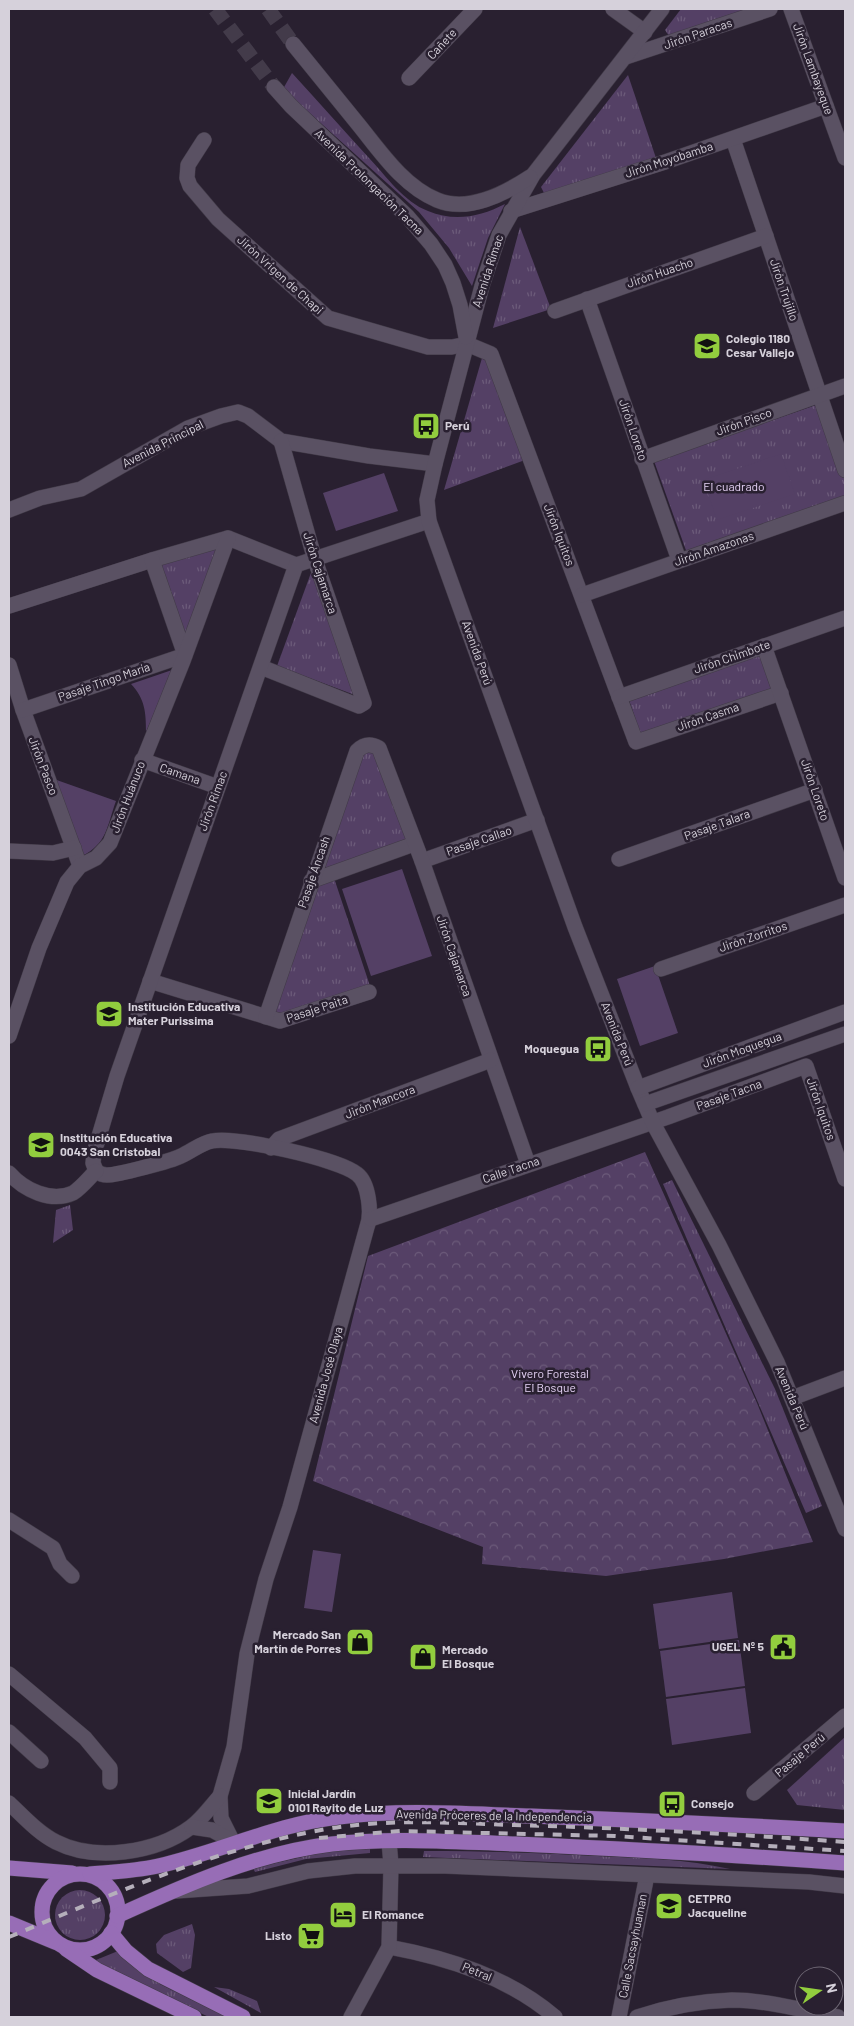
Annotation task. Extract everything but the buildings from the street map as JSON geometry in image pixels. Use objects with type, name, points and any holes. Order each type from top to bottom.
[{"type":"main road","name":"Avenida Próceres de la Independencia","points":[[85,1874],[128,1872],[158,1866],[292,1825],[319,1820],[401,1813],[610,1819],[845,1831]]},
{"type":"main road","points":[[117,1916],[252,1861],[331,1844],[389,1840],[581,1847],[845,1863]]},
{"type":"main road","points":[[9,1868],[85,1874],[108,1886],[117,1905],[117,1916],[111,1933],[99,1944],[84,1950],[59,1944],[9,1923]]},
{"type":"main road","points":[[85,1874],[69,1875],[58,1880],[49,1888],[41,1910],[43,1922],[48,1933],[59,1944],[97,1970],[194,2017]]},
{"type":"main road","points":[[111,1933],[126,1952],[148,1969],[243,2017]]},
{"type":"street","name":"Cañete","points":[[409,78],[475,9]]},
{"type":"street","points":[[613,9],[645,32]]},
{"type":"street","name":"Avenida Rímac","points":[[429,521],[427,500],[435,464],[491,254],[511,211],[534,175],[662,9]]},
{"type":"street","name":"Jirón Paracas","points":[[626,57],[770,9]]},
{"type":"street","name":"Jirón Lambayeque","points":[[791,9],[845,158]]},
{"type":"street","points":[[293,44],[395,169],[422,192],[438,201],[460,204],[493,198],[534,175]]},
{"type":"street","name":"Avenida Prolongación Tacna","points":[[274,87],[291,106],[407,216],[426,238],[445,265],[453,284],[460,305],[467,344]]},
{"type":"street","name":"Jirón Moyobamba","points":[[511,211],[733,139],[826,106]]},
{"type":"street","name":"Jirón Trujillo","points":[[733,139],[845,470]]},
{"type":"street","name":"Jirón Vrigen de Chapi","points":[[204,140],[188,165],[187,178],[190,186],[218,219],[328,318],[428,346],[452,347],[467,344]]},
{"type":"street","name":"Jirón Huacho","points":[[555,311],[766,236]]},
{"type":"street","name":"Jirón Loreto","points":[[587,299],[679,560]]},
{"type":"street","name":"Jirón Iquitos","points":[[467,344],[490,354],[636,742]]},
{"type":"street","name":"Jirón Pisco","points":[[642,459],[845,386]]},
{"type":"street","name":"Avenida Principal","points":[[9,510],[40,498],[81,489],[188,428],[238,412],[248,416],[281,441],[368,456],[435,464]]},
{"type":"street","name":"Jirón Cajamarca","points":[[261,667],[359,706],[364,703],[315,560],[281,441]]},
{"type":"street","name":"Jirón Amazonas","points":[[582,595],[845,504]]},
{"type":"street","points":[[9,606],[152,560],[228,538],[296,565],[429,521]]},
{"type":"street","name":"Avenida Perú","points":[[429,521],[574,927],[638,1088],[653,1123],[719,1245],[777,1362],[845,1529]]},
{"type":"street","name":"Jirón Huánuco","points":[[9,1036],[39,948],[67,882],[80,866],[96,858],[110,843],[228,538]]},
{"type":"street","points":[[152,560],[184,655]]},
{"type":"street","name":"Jirón Rimac","points":[[96,1172],[93,1163],[94,1153],[117,1076],[296,565]]},
{"type":"street","name":"Jirón Chimbote","points":[[619,697],[845,618]]},
{"type":"street","name":"Jirón Loreto","points":[[764,646],[845,878]]},
{"type":"street","name":"Pasaje Tingo María","points":[[22,710],[184,655]]},
{"type":"street","name":"Jirón Pasco","points":[[9,665],[22,710],[80,866]]},
{"type":"street","name":"Jirón Casma","points":[[636,742],[781,693]]},
{"type":"street","name":"Pasaje Áncash","points":[[266,1017],[357,751],[367,744],[379,748]]},
{"type":"street","name":"Jirón Cajamarca","points":[[379,748],[422,861],[528,1164]]},
{"type":"street","name":"Camana","points":[[142,760],[218,787]]},
{"type":"street","name":"Pasaje Talara","points":[[619,859],[815,790]]},
{"type":"street","name":"Pasaje Callao","points":[[422,861],[537,820]]},
{"type":"street","points":[[311,881],[414,844]]},
{"type":"street","points":[[9,852],[53,853],[74,848]]},
{"type":"street","name":"Jirón Zorritos","points":[[661,969],[845,905]]},
{"type":"street","name":"Pasaje Paita","points":[[150,981],[280,1021],[370,992]]},
{"type":"street","name":"Jirón Moquegua","points":[[638,1088],[845,1012]]},
{"type":"street","name":"Jirón Moquegua","points":[[645,1104],[845,1034]]},
{"type":"street","name":"Jirón Mancora","points":[[271,1148],[279,1139],[491,1060]]},
{"type":"street","name":"Jirón Iquitos","points":[[806,1066],[845,1179]]},
{"type":"street","name":"Pasaje Tacna","points":[[653,1123],[806,1066]]},
{"type":"street","name":"Calle Tacna","points":[[371,1219],[653,1123]]},
{"type":"street","points":[[9,1173],[26,1189],[40,1194],[64,1196],[75,1192],[96,1172],[108,1175],[170,1160],[213,1141],[221,1140],[301,1153],[358,1174],[365,1187],[371,1219]]},
{"type":"street","name":"Avenida José Olaya","points":[[233,1842],[220,1818],[220,1796],[234,1747],[247,1654],[258,1608],[290,1507],[366,1227],[371,1219]]},
{"type":"street","points":[[792,1398],[845,1378]]},
{"type":"street","points":[[9,1520],[53,1548],[60,1564],[72,1576]]},
{"type":"street","points":[[9,1674],[85,1738],[110,1768],[110,1782]]},
{"type":"street","name":"Pasaje Perú","points":[[754,1793],[845,1716]]},
{"type":"street","points":[[9,1732],[41,1761]]},
{"type":"street","points":[[9,1803],[55,1842],[87,1852],[106,1853],[137,1849],[168,1840],[192,1827],[220,1796]]},
{"type":"street","points":[[192,1827],[212,1830],[233,1842]]},
{"type":"street","points":[[351,2017],[389,1947],[391,1865],[389,1840]]},
{"type":"street","points":[[175,1891],[248,1886],[326,1868],[391,1865],[647,1875],[845,1886]]},
{"type":"street","name":"Calle Sacsayhuaman","points":[[619,2017],[647,1875]]},
{"type":"street","name":"Petral","points":[[389,1947],[433,1956],[491,1977],[522,1994],[555,2017]]},
{"type":"street","points":[[637,2017],[702,2003],[733,2000],[764,2003],[838,2017]]},
{"type":"green space","points":[[681,9],[756,9],[671,39],[665,30]]},
{"type":"green space","points":[[292,73],[396,188],[419,207],[438,214],[457,217],[477,215],[505,204],[488,238],[472,286],[449,248],[419,212],[283,89]]},
{"type":"green space","points":[[628,75],[657,161],[545,195],[541,187]]},
{"type":"green space","points":[[520,227],[551,309],[493,328]]},
{"type":"green space","points":[[482,358],[492,366],[525,460],[444,490]]},
{"type":"green space","name":"El cuadrado","points":[[819,404],[845,480],[845,501],[688,556],[654,461]]},
{"type":"green space","points":[[781,454],[795,494],[717,520],[703,480]]},
{"type":"green space","points":[[384,473],[398,511],[336,531],[323,493]]},
{"type":"green space","points":[[223,543],[186,641],[160,564]]},
{"type":"green space","points":[[312,570],[355,695],[277,666]]},
{"type":"green space","points":[[762,653],[776,691],[641,736],[628,697]]},
{"type":"green space","points":[[172,670],[146,732],[144,706],[131,684]]},
{"type":"green space","points":[[373,748],[409,843],[327,868],[324,865],[363,749]]},
{"type":"green space","points":[[51,778],[116,801],[108,826],[101,840],[97,846],[82,856]]},
{"type":"green space","points":[[402,869],[432,956],[371,976],[342,889]]},
{"type":"green space","points":[[334,878],[371,989],[282,1018],[272,1015],[317,884]]},
{"type":"green space","points":[[655,966],[678,1033],[640,1046],[617,979]]},
{"type":"green space","name":"Vivero Forestal El Bosque","points":[[645,1152],[757,1403],[813,1542],[724,1559],[606,1576],[482,1564],[483,1547],[313,1481],[368,1256]]},
{"type":"green space","points":[[672,1180],[775,1389],[822,1506],[806,1513],[663,1184]]},
{"type":"green space","points":[[70,1205],[73,1230],[53,1243],[56,1210]]},
{"type":"green space","points":[[313,1550],[341,1554],[332,1612],[304,1608]]},
{"type":"green space","points":[[732,1592],[738,1638],[659,1649],[653,1604]]},
{"type":"green space","points":[[739,1640],[745,1686],[666,1697],[660,1651]]},
{"type":"green space","points":[[745,1688],[751,1733],[672,1745],[666,1699]]},
{"type":"green space","points":[[845,1737],[845,1810],[797,1805],[787,1790]]},
{"type":"green space","points":[[370,1848],[370,1853],[306,1859],[255,1872],[253,1868],[329,1851]]},
{"type":"green space","points":[[424,1851],[511,1852],[647,1858],[697,1863],[730,1869],[423,1857]]},
{"type":"green space","points":[[80,1890],[94,1894],[101,1901],[105,1915],[101,1929],[94,1936],[80,1940],[66,1936],[59,1929],[55,1915],[59,1901],[66,1894]]},
{"type":"green space","points":[[192,1924],[195,1935],[191,1968],[183,1972],[157,1953],[156,1944],[164,1935]]},
{"type":"green space","points":[[118,1951],[160,1984],[227,2017],[209,2017],[101,1968],[96,1960]]},
{"type":"green space","points":[[214,1987],[229,1989],[257,2001],[261,2013]]},
{"type":"tunnel","points":[[215,9],[274,87]]},
{"type":"tunnel","points":[[268,9],[293,44]]},
{"type":"railway","points":[[9,1937],[162,1875],[240,1849],[345,1826],[418,1822],[466,1823],[762,1836],[845,1842]]},
{"type":"railway","points":[[319,1838],[400,1831],[615,1836],[845,1851]]},
{"type":"place","name":"Colegio 1180 Cesar Vallejo","points":[[707,346]]},
{"type":"place","name":"Perú","points":[[426,426]]},
{"type":"place","name":"Institución Educativa Mater Purissima","points":[[109,1014]]},
{"type":"place","name":"Moquegua","points":[[598,1049]]},
{"type":"place","name":"Institución Educativa 0043 San Cristobal","points":[[41,1145]]},
{"type":"place","name":"Mercado San Martín de Porres","points":[[360,1642]]},
{"type":"place","name":"UGEL Nº 5","points":[[783,1647]]},
{"type":"place","name":"Mercado El Bosque","points":[[423,1657]]},
{"type":"place","name":"Inicial Jardín 0101 Rayito de Luz","points":[[269,1801]]},
{"type":"place","name":"Consejo","points":[[672,1804]]},
{"type":"place","name":"CETPRO Jacqueline","points":[[669,1906]]},
{"type":"place","name":"El Romance","points":[[343,1915]]},
{"type":"place","name":"Listo","points":[[311,1936]]}]
